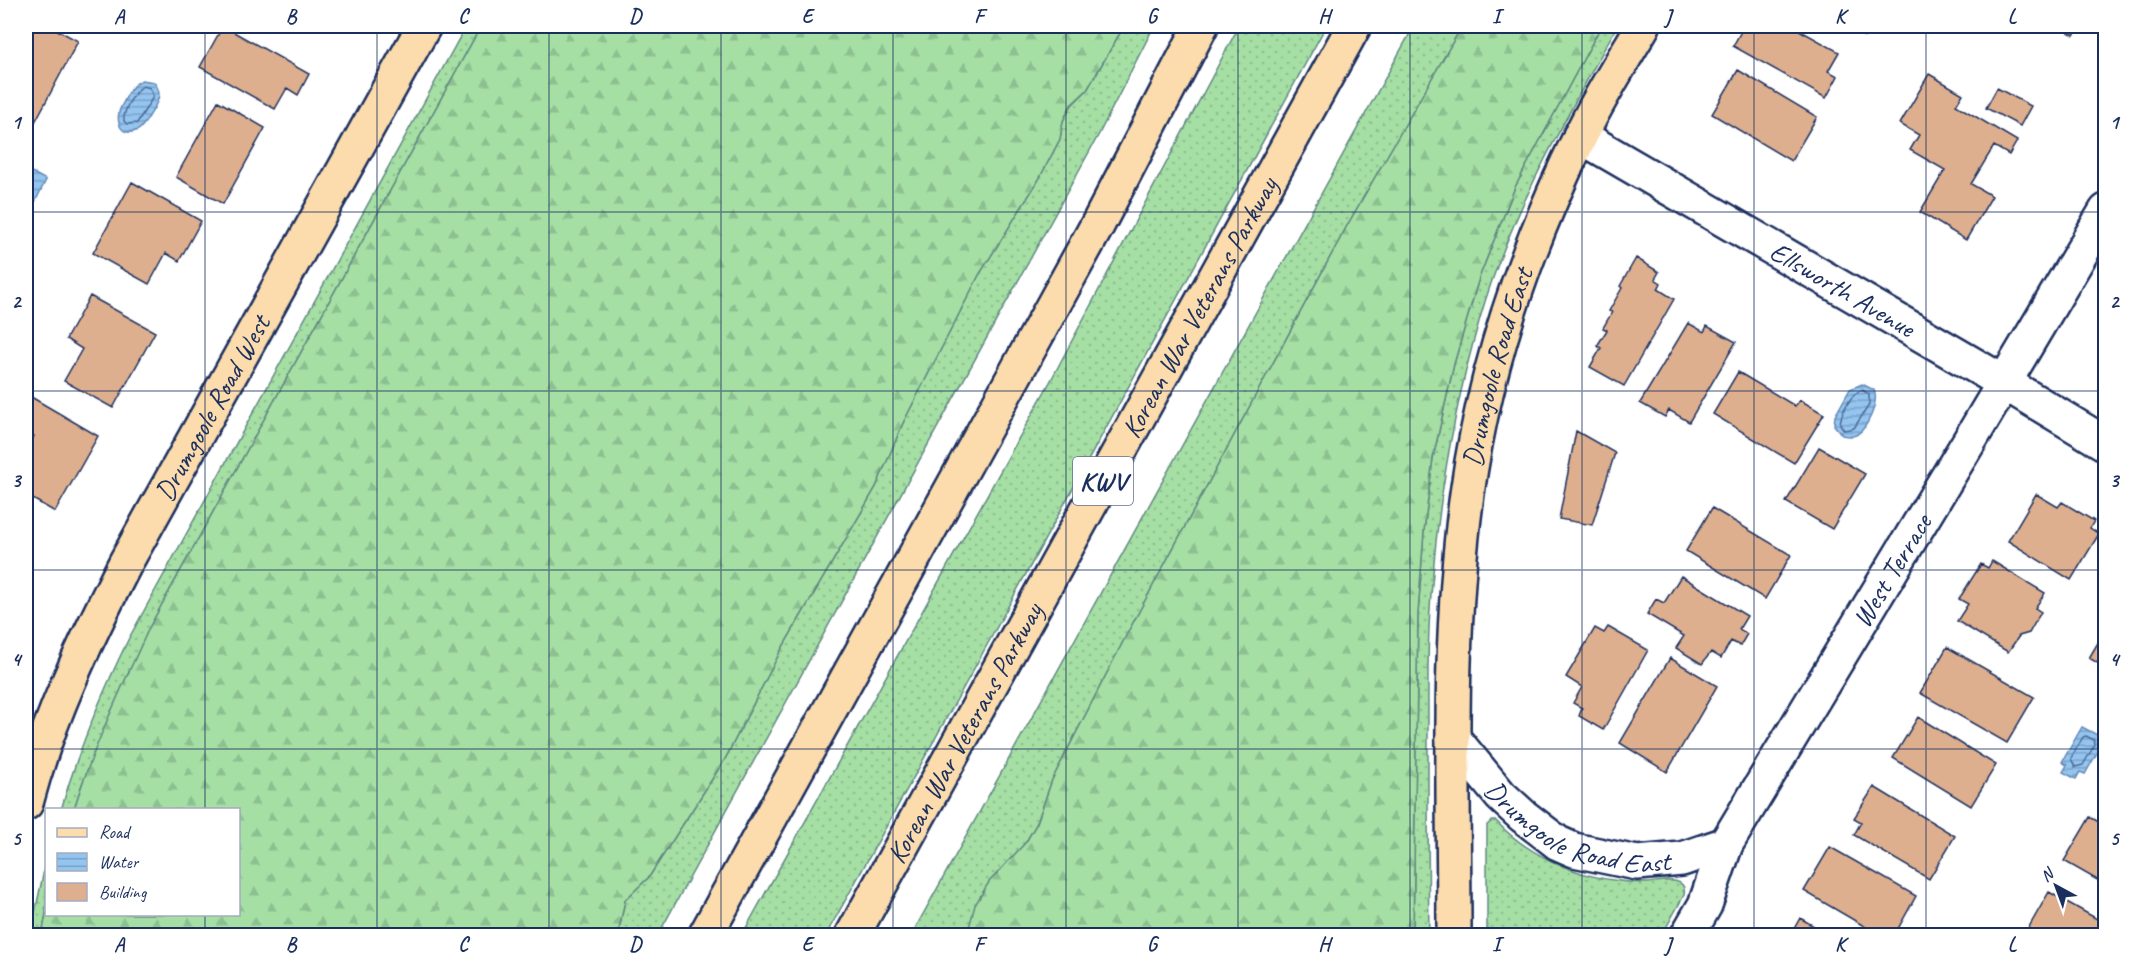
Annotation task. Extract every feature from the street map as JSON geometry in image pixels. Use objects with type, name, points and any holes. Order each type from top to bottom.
[{"type":"main road","name":"Drumgoole Road West","points":[[27,788],[59,703],[91,631],[126,562],[424,26]]},
{"type":"main road","points":[[705,936],[1087,244],[1201,26]]},
{"type":"main road","name":"Korean War Veterans Parkway","points":[[852,936],[1354,26]]},
{"type":"main road","name":"Drumgoole Road East","points":[[1454,936],[1453,738],[1458,571],[1467,492],[1482,413],[1502,333],[1527,257],[1580,136],[1643,26]]},
{"type":"street","name":"Ellsworth Avenue","points":[[1580,136],[2106,444]]},
{"type":"street","name":"West Terrace","points":[[1686,936],[1705,905],[1726,844],[2106,211]]},
{"type":"street","name":"Drumgoole Road East","points":[[1453,738],[1502,796],[1523,816],[1558,843],[1574,850],[1637,863],[1682,859],[1726,844]]},
{"type":"green space","points":[[466,26],[481,26],[149,628],[82,784],[74,808],[62,808],[91,722],[129,638]]},
{"type":"green space","points":[[481,26],[1124,26],[1087,90],[1071,105],[1063,121],[1060,139],[1038,181],[979,275],[903,423],[876,487],[781,650],[725,759],[649,877],[625,900],[618,935],[42,935],[46,916],[240,916],[240,808],[74,808],[99,740],[149,628]]},
{"type":"green space","points":[[1124,26],[1154,26],[1099,134],[658,935],[618,936],[625,900],[649,877],[725,759],[781,650],[876,487],[903,423],[979,275],[1038,181],[1060,139],[1063,121],[1072,105],[1087,90]]},
{"type":"green space","points":[[1239,26],[1326,26],[826,935],[742,935],[1050,382]]},
{"type":"green space","points":[[1414,26],[1462,26],[1348,224],[1127,634],[1052,780],[1037,823],[1026,842],[1011,860],[967,935],[911,936]]},
{"type":"green space","points":[[1462,26],[1601,26],[1515,187],[1479,278],[1454,364],[1433,458],[1424,531],[1418,614],[1413,935],[967,935],[975,905],[989,882],[1026,842],[1037,823],[1052,780],[1127,634],[1348,224]]},
{"type":"green space","points":[[1601,26],[1617,26],[1540,168],[1507,242],[1480,318],[1456,416],[1439,517],[1429,622],[1429,935],[1413,936],[1418,614],[1424,531],[1433,458],[1454,364],[1479,278],[1515,187]]},
{"type":"green space","points":[[1496,821],[1522,844],[1570,869],[1587,875],[1620,881],[1678,882],[1684,888],[1684,895],[1662,935],[1487,935],[1487,825]]},
{"type":"green space","points":[[45,866],[46,916],[42,935],[30,936]]},
{"type":"water","points":[[142,80],[154,82],[159,95],[151,114],[141,128],[126,132],[120,126],[118,116],[132,88]]},
{"type":"water","points":[[26,169],[46,180],[26,220]]},
{"type":"water","points":[[1862,384],[1874,390],[1875,401],[1871,414],[1865,427],[1856,435],[1842,435],[1834,425],[1835,416],[1850,389]]},
{"type":"water","points":[[2082,727],[2105,739],[2085,774],[2080,772],[2076,779],[2063,772],[2067,765],[2062,762]]},
{"type":"building","points":[[26,26],[50,26],[78,41],[34,124],[26,119]]},
{"type":"building","points":[[223,26],[309,74],[298,95],[287,88],[275,109],[200,67]]},
{"type":"building","points":[[1744,26],[1792,26],[1839,52],[1828,71],[1838,76],[1826,98],[1733,46]]},
{"type":"building","points":[[1845,26],[1872,26],[1865,37]]},
{"type":"building","points":[[2057,26],[2080,26],[2074,35]]},
{"type":"building","points":[[1738,70],[1817,117],[1791,161],[1712,114]]},
{"type":"building","points":[[1929,74],[1963,94],[1956,105],[2017,141],[2009,155],[1994,146],[1971,184],[1992,196],[1966,240],[1920,212],[1945,170],[1910,150],[1919,135],[1900,124]]},
{"type":"building","points":[[1997,88],[2031,106],[2020,126],[1986,108]]},
{"type":"building","points":[[218,101],[265,128],[223,204],[176,177]]},
{"type":"building","points":[[132,182],[201,221],[179,261],[166,253],[149,284],[93,253]]},
{"type":"building","points":[[1636,258],[1659,272],[1655,279],[1661,283],[1658,289],[1674,299],[1624,386],[1590,367],[1601,348],[1597,346],[1607,330],[1603,328],[1612,312],[1609,311]]},
{"type":"building","points":[[90,296],[155,332],[113,408],[64,381],[82,349],[66,339]]},
{"type":"building","points":[[1688,323],[1704,332],[1707,326],[1736,342],[1689,422],[1669,410],[1665,417],[1640,403]]},
{"type":"building","points":[[1738,372],[1795,406],[1800,400],[1824,414],[1794,463],[1713,414]]},
{"type":"building","points":[[26,394],[98,436],[55,512],[26,495],[26,451],[34,436],[26,432]]},
{"type":"building","points":[[1576,431],[1615,453],[1592,525],[1559,519]]},
{"type":"building","points":[[1819,447],[1865,474],[1832,529],[1786,502]]},
{"type":"building","points":[[2036,494],[2058,507],[2062,502],[2094,521],[2090,528],[2099,534],[2071,580],[2008,541]]},
{"type":"building","points":[[1712,508],[1791,555],[1765,599],[1686,551]]},
{"type":"building","points":[[1992,561],[2045,593],[2035,608],[2041,612],[2029,633],[2019,636],[2008,652],[1957,621],[1968,604],[1959,599],[1981,564],[1988,568]]},
{"type":"building","points":[[1681,576],[1747,616],[1739,629],[1747,634],[1740,646],[1731,641],[1721,658],[1711,652],[1702,664],[1676,648],[1684,636],[1647,614],[1656,599],[1664,603]]},
{"type":"building","points":[[1608,627],[1648,650],[1603,730],[1579,716],[1582,708],[1573,703],[1582,687],[1566,677],[1595,628],[1604,633]]},
{"type":"building","points":[[2106,629],[2106,668],[2089,658]]},
{"type":"building","points":[[1947,647],[2034,697],[2007,743],[1920,693]]},
{"type":"building","points":[[1670,658],[1717,686],[1667,772],[1620,743]]},
{"type":"building","points":[[1918,717],[1996,765],[1971,806],[1893,758]]},
{"type":"building","points":[[1874,787],[1955,836],[1929,879],[1854,835],[1861,822],[1854,818]]},
{"type":"building","points":[[2090,817],[2106,826],[2106,885],[2064,861]]},
{"type":"building","points":[[1830,847],[1916,896],[1894,936],[1881,936],[1804,891]]},
{"type":"building","points":[[2049,892],[2106,924],[2106,936],[2028,936],[2025,934]]},
{"type":"building","points":[[1800,918],[1831,936],[1790,936]]}]
